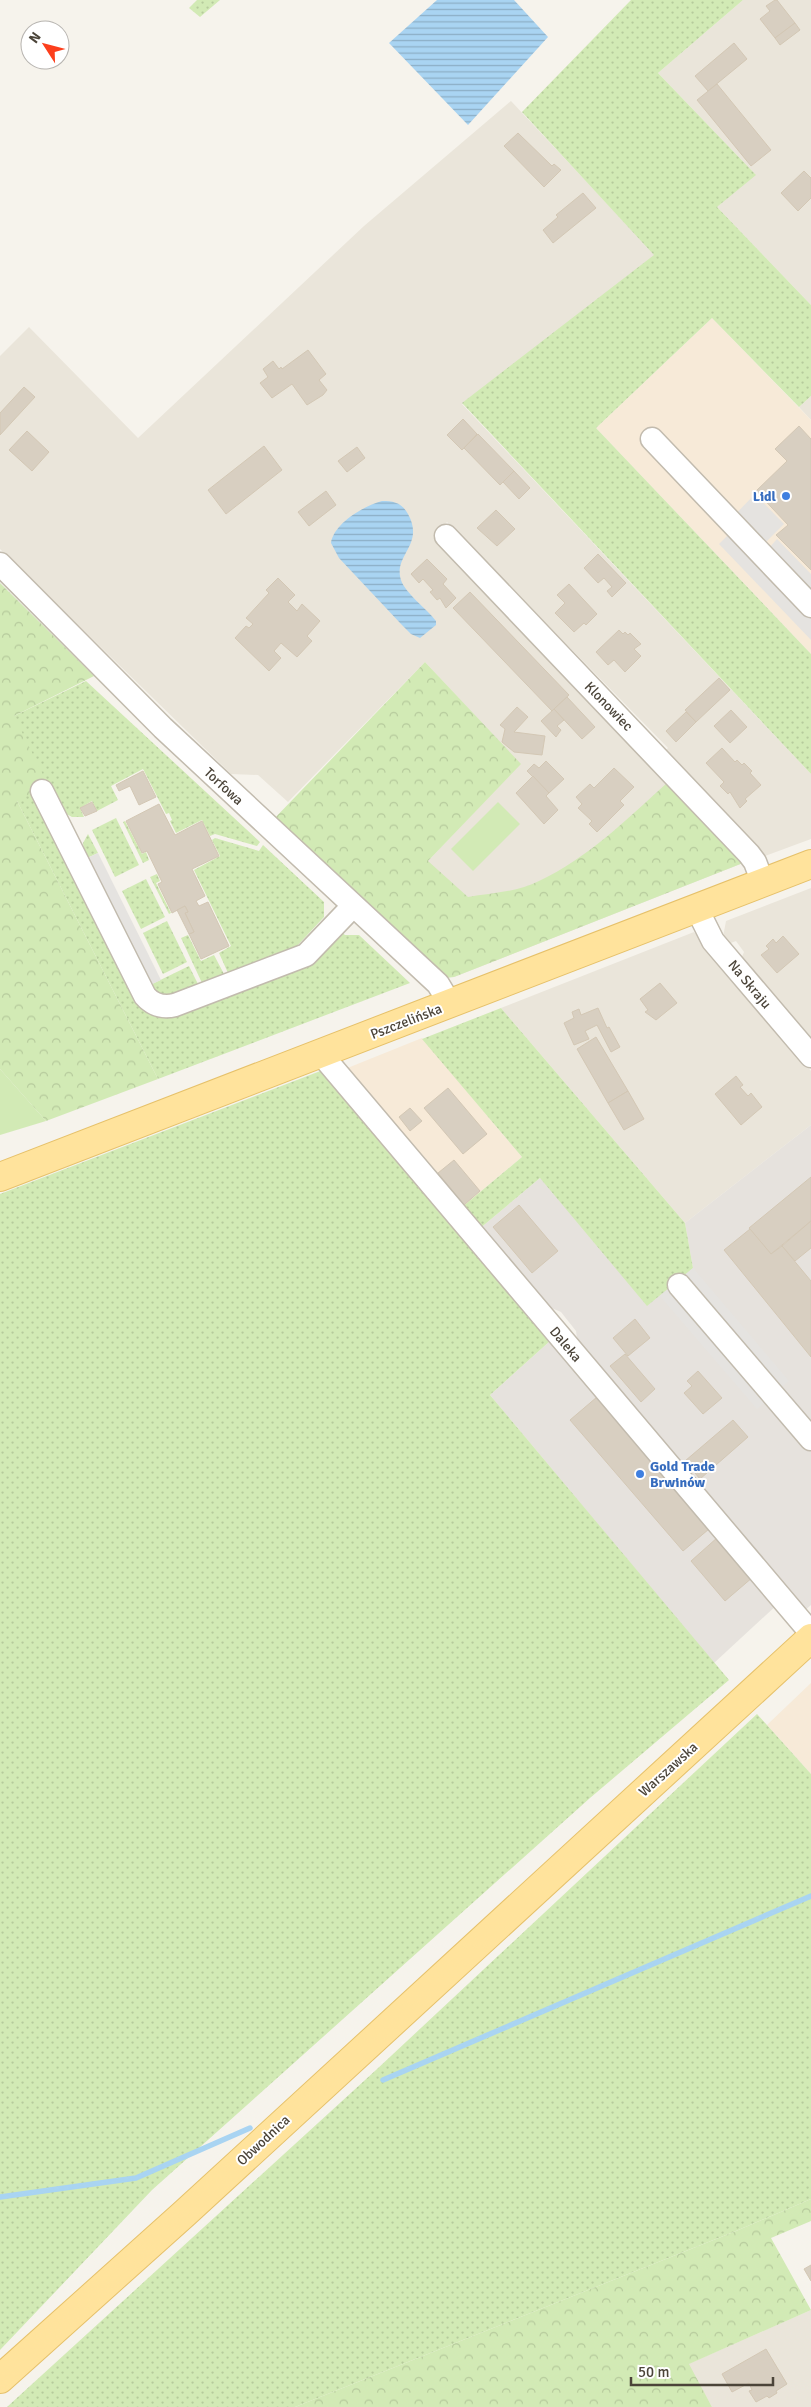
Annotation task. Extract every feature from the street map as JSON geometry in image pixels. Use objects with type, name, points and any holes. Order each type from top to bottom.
[{"type":"main road","name":"Pszczelińska","points":[[0,1177],[811,864]]},
{"type":"main road","name":"Warszawska","points":[[525,1900],[811,1638]]},
{"type":"main road","name":"Obwodnica","points":[[0,2379],[525,1900]]},
{"type":"street","points":[[652,439],[811,606]]},
{"type":"street","name":"Klonowiec","points":[[446,536],[754,859],[763,883]]},
{"type":"street","name":"Torfowa","points":[[0,564],[163,728],[352,907],[438,984],[450,1004]]},
{"type":"street","points":[[42,790],[145,996],[155,1004],[168,1007],[175,1005],[306,955],[352,907]]},
{"type":"street","name":"Na Skraju","points":[[696,909],[714,941],[811,1056]]},
{"type":"street","name":"Daleka","points":[[321,1054],[811,1633]]},
{"type":"street","points":[[679,1285],[811,1439]]},
{"type":"shaded area","points":[[743,0],[811,0],[811,305],[717,207],[755,174],[658,73]]},
{"type":"shaded area","points":[[511,101],[655,255],[462,404],[811,774],[811,839],[765,856],[666,750],[668,748],[447,522],[433,537],[743,863],[454,977],[428,861],[520,764],[425,662],[288,802],[258,775],[231,774],[0,549],[0,356],[29,327],[138,438],[364,226]]},
{"type":"shaded area","points":[[712,318],[811,420],[811,654],[596,428]]},
{"type":"shaded area","points":[[811,396],[811,420],[799,407]]},
{"type":"shaded area","points":[[755,494],[784,524],[764,544],[770,547],[777,539],[811,574],[811,640],[719,544],[728,535],[723,527]]},
{"type":"shaded area","points":[[98,853],[161,980],[148,986],[85,859]]},
{"type":"shaded area","points":[[811,888],[811,1040],[741,959],[744,952],[736,941],[728,944],[723,937],[726,921]]},
{"type":"shaded area","points":[[694,932],[811,1071],[811,1125],[685,1223],[501,1008]]},
{"type":"shaded area","points":[[422,1038],[522,1157],[461,1208],[345,1069]]},
{"type":"shaded area","points":[[811,1125],[811,1605],[803,1612],[578,1345],[576,1331],[561,1312],[542,1304],[478,1230],[540,1178],[693,1268],[685,1223]]},
{"type":"shaded area","points":[[693,1268],[789,1381],[757,1409],[660,1296]]},
{"type":"shaded area","points":[[550,1341],[779,1603],[714,1663],[490,1395]]},
{"type":"shaded area","points":[[811,1683],[811,1774],[767,1725]]},
{"type":"shaded area","points":[[811,2310],[811,2407],[712,2407],[688,2364]]},
{"type":"green space","points":[[197,0],[220,0],[200,17],[189,8]]},
{"type":"green space","points":[[631,0],[743,0],[658,73],[756,175],[717,207],[811,305],[811,396],[799,407],[712,318],[596,428],[811,654],[811,774],[462,403],[654,255],[522,112]]},
{"type":"green space","points":[[0,583],[94,676],[14,716],[48,785],[17,801],[158,1079],[46,1121],[0,1069]]},
{"type":"green space","points":[[425,662],[521,764],[428,861],[468,897],[522,888],[557,872],[606,837],[667,783],[743,863],[454,977],[446,978],[272,821]]},
{"type":"green space","points":[[86,681],[260,842],[257,846],[215,834],[210,836],[202,820],[176,833],[170,821],[172,820],[169,813],[166,814],[143,769],[111,786],[118,800],[97,811],[92,801],[80,808],[84,817],[72,817],[63,812],[148,1009],[339,930],[345,935],[359,935],[410,983],[158,1079],[17,801],[14,716]]},
{"type":"green space","points":[[498,802],[520,824],[473,871],[451,849]]},
{"type":"green space","points":[[116,818],[139,865],[115,877],[92,830]]},
{"type":"green space","points":[[125,821],[142,854],[146,852],[149,860],[143,863],[123,822]]},
{"type":"green space","points":[[88,834],[98,853],[85,859],[83,843]]},
{"type":"green space","points":[[215,838],[259,851],[263,845],[324,902],[324,917],[296,947],[228,973],[219,953],[231,946],[194,870],[220,856],[212,840]]},
{"type":"green space","points":[[157,874],[160,881],[156,883],[171,913],[169,914],[150,877]]},
{"type":"green space","points":[[146,879],[165,917],[141,929],[122,891]]},
{"type":"green space","points":[[167,921],[187,962],[163,974],[143,933]]},
{"type":"green space","points":[[188,935],[201,961],[214,955],[224,974],[202,983],[181,938]]},
{"type":"green space","points":[[189,966],[200,988],[164,999],[148,986]]},
{"type":"green space","points":[[501,1008],[685,1223],[693,1268],[647,1306],[540,1178],[478,1230],[461,1208],[522,1157],[422,1039]]},
{"type":"green space","points":[[0,1069],[46,1121],[0,1135]]},
{"type":"green space","points":[[323,1070],[550,1341],[490,1395],[729,1680],[590,1798],[152,2190],[0,2350],[0,1194]]},
{"type":"green space","points":[[757,1714],[811,1774],[811,2199],[736,2231],[295,2407],[7,2407],[376,2070]]},
{"type":"green space","points":[[811,2199],[811,2221],[771,2238],[811,2310],[689,2364],[712,2407],[295,2407],[736,2231]]},
{"type":"water","points":[[437,0],[514,0],[548,37],[468,125],[389,43]]},
{"type":"water","points":[[382,501],[394,502],[400,505],[406,510],[412,525],[413,534],[411,542],[401,564],[401,580],[407,590],[436,621],[436,625],[420,638],[411,634],[339,558],[331,543],[338,529],[351,516]]},
{"type":"building","points":[[777,0],[795,23],[775,38],[760,19],[770,11],[766,6]]},
{"type":"building","points":[[795,23],[800,30],[780,45],[775,38]]},
{"type":"building","points":[[734,43],[747,59],[708,91],[695,76]]},
{"type":"building","points":[[717,84],[771,150],[751,166],[697,100]]},
{"type":"building","points":[[518,133],[552,166],[554,164],[561,170],[544,187],[504,146]]},
{"type":"building","points":[[804,171],[811,178],[811,198],[798,211],[781,193]]},
{"type":"building","points":[[583,193],[596,208],[553,243],[543,230],[558,217],[556,215]]},
{"type":"building","points":[[308,350],[326,374],[319,380],[327,390],[323,395],[307,405],[292,384],[272,398],[260,383],[268,377],[263,369],[273,361],[279,369],[281,367],[282,369]]},
{"type":"building","points":[[24,387],[35,397],[0,435],[0,413]]},
{"type":"building","points":[[463,419],[477,434],[462,450],[447,435]]},
{"type":"building","name":"Lidl","points":[[799,426],[811,439],[811,570],[776,535],[788,525],[756,491],[787,461],[775,449]]},
{"type":"building","points":[[27,431],[49,452],[32,471],[9,450]]},
{"type":"building","points":[[478,434],[514,471],[500,485],[464,448]]},
{"type":"building","points":[[264,446],[282,470],[226,514],[208,490]]},
{"type":"building","points":[[357,447],[365,458],[347,472],[338,461]]},
{"type":"building","points":[[514,471],[530,488],[519,499],[503,482]]},
{"type":"building","points":[[326,491],[336,505],[309,526],[298,512]]},
{"type":"building","points":[[496,510],[515,529],[497,546],[477,528]]},
{"type":"building","points":[[598,554],[626,583],[612,597],[607,591],[612,587],[604,578],[598,583],[584,568]]},
{"type":"building","points":[[427,559],[447,579],[443,584],[456,598],[446,608],[440,598],[437,600],[430,592],[433,590],[423,579],[419,583],[411,574]]},
{"type":"building","points":[[278,578],[295,595],[288,602],[297,611],[302,604],[320,621],[307,636],[312,641],[297,657],[281,643],[274,651],[281,658],[269,671],[235,638],[246,626],[249,628],[253,624],[246,618],[269,593],[266,590]]},
{"type":"building","points":[[569,584],[597,614],[586,625],[584,623],[574,632],[555,613],[565,603],[557,595]]},
{"type":"building","points":[[470,592],[569,695],[552,711],[453,608]]},
{"type":"building","points":[[619,630],[623,634],[625,632],[628,635],[630,633],[641,644],[634,649],[641,656],[625,672],[614,660],[608,665],[596,652]]},
{"type":"building","points":[[719,678],[730,690],[696,722],[685,710]]},
{"type":"building","points":[[567,697],[595,727],[582,739],[554,709]]},
{"type":"building","points":[[517,707],[528,717],[514,732],[545,736],[542,755],[514,752],[502,742],[505,729],[500,725]]},
{"type":"building","points":[[554,709],[564,720],[557,726],[561,730],[556,737],[541,721]]},
{"type":"building","points":[[731,710],[747,727],[730,743],[714,726]]},
{"type":"building","points":[[686,712],[696,722],[676,742],[666,731]]},
{"type":"building","points":[[722,748],[735,762],[737,760],[742,765],[744,763],[761,785],[745,799],[747,801],[740,808],[730,792],[728,794],[720,786],[724,782],[706,763]]},
{"type":"building","points":[[546,761],[564,779],[549,793],[527,771],[534,764],[539,768]]},
{"type":"building","points":[[614,768],[634,787],[620,801],[624,805],[597,832],[589,824],[592,821],[578,808],[582,804],[576,797],[590,784],[594,788]]},
{"type":"building","points":[[143,771],[156,797],[139,805],[130,786],[119,791],[116,785]]},
{"type":"building","points":[[533,776],[549,793],[546,796],[558,810],[544,824],[516,793]]},
{"type":"building","points":[[92,802],[97,811],[85,816],[80,808]]},
{"type":"building","points":[[159,804],[175,835],[202,821],[219,856],[192,869],[205,896],[196,901],[199,906],[208,902],[229,946],[201,959],[189,934],[194,932],[185,913],[188,912],[185,906],[172,913],[158,884],[162,882],[147,851],[142,853],[126,821]]},
{"type":"building","points":[[185,906],[188,912],[185,913],[194,932],[189,934],[177,910]]},
{"type":"building","points":[[783,936],[799,954],[777,973],[761,955],[769,949],[766,946],[773,939],[776,943]]},
{"type":"building","points":[[660,983],[677,1003],[656,1020],[645,1012],[648,1010],[640,999]]},
{"type":"building","points":[[598,1008],[607,1028],[609,1027],[620,1047],[611,1052],[597,1025],[585,1031],[589,1039],[574,1045],[564,1023],[574,1018],[572,1012],[579,1009],[581,1015]]},
{"type":"building","points":[[596,1037],[628,1091],[608,1103],[577,1049]]},
{"type":"building","points":[[736,1076],[743,1085],[740,1087],[748,1096],[751,1093],[762,1107],[741,1125],[715,1094]]},
{"type":"building","points":[[448,1088],[487,1134],[463,1154],[424,1108]]},
{"type":"building","points":[[628,1091],[644,1119],[624,1130],[608,1103]]},
{"type":"building","points":[[410,1108],[422,1121],[410,1131],[399,1117]]},
{"type":"building","points":[[454,1160],[480,1191],[464,1205],[438,1173]]},
{"type":"building","points":[[811,1177],[811,1221],[771,1254],[749,1228]]},
{"type":"building","points":[[519,1205],[558,1251],[532,1273],[493,1227]]},
{"type":"building","points":[[811,1221],[811,1248],[795,1261],[782,1246]]},
{"type":"building","points":[[750,1229],[771,1254],[782,1246],[811,1281],[811,1357],[724,1250]]},
{"type":"building","points":[[635,1319],[650,1338],[628,1356],[613,1338]]},
{"type":"building","points":[[625,1354],[655,1389],[641,1402],[610,1366]]},
{"type":"building","points":[[698,1371],[722,1398],[703,1414],[684,1393],[692,1386],[687,1381]]},
{"type":"building","name":"Gold Trade Brwinów","points":[[597,1397],[709,1529],[683,1551],[570,1420]]},
{"type":"building","points":[[733,1420],[748,1437],[700,1479],[685,1461]]},
{"type":"building","points":[[718,1537],[753,1577],[725,1601],[691,1561]]},
{"type":"building","points":[[811,2265],[811,2281],[804,2269]]},
{"type":"building","points":[[766,2349],[787,2384],[769,2398],[767,2396],[756,2402],[749,2391],[752,2390],[749,2383],[732,2392],[722,2374]]},
{"type":"waterway","points":[[383,2080],[811,1896]]},
{"type":"waterway","points":[[0,2197],[136,2178],[250,2128]]},
{"type":"place","name":"Lidl","points":[[786,496]]},
{"type":"place","name":"Gold Trade Brwinów","points":[[640,1474]]}]
